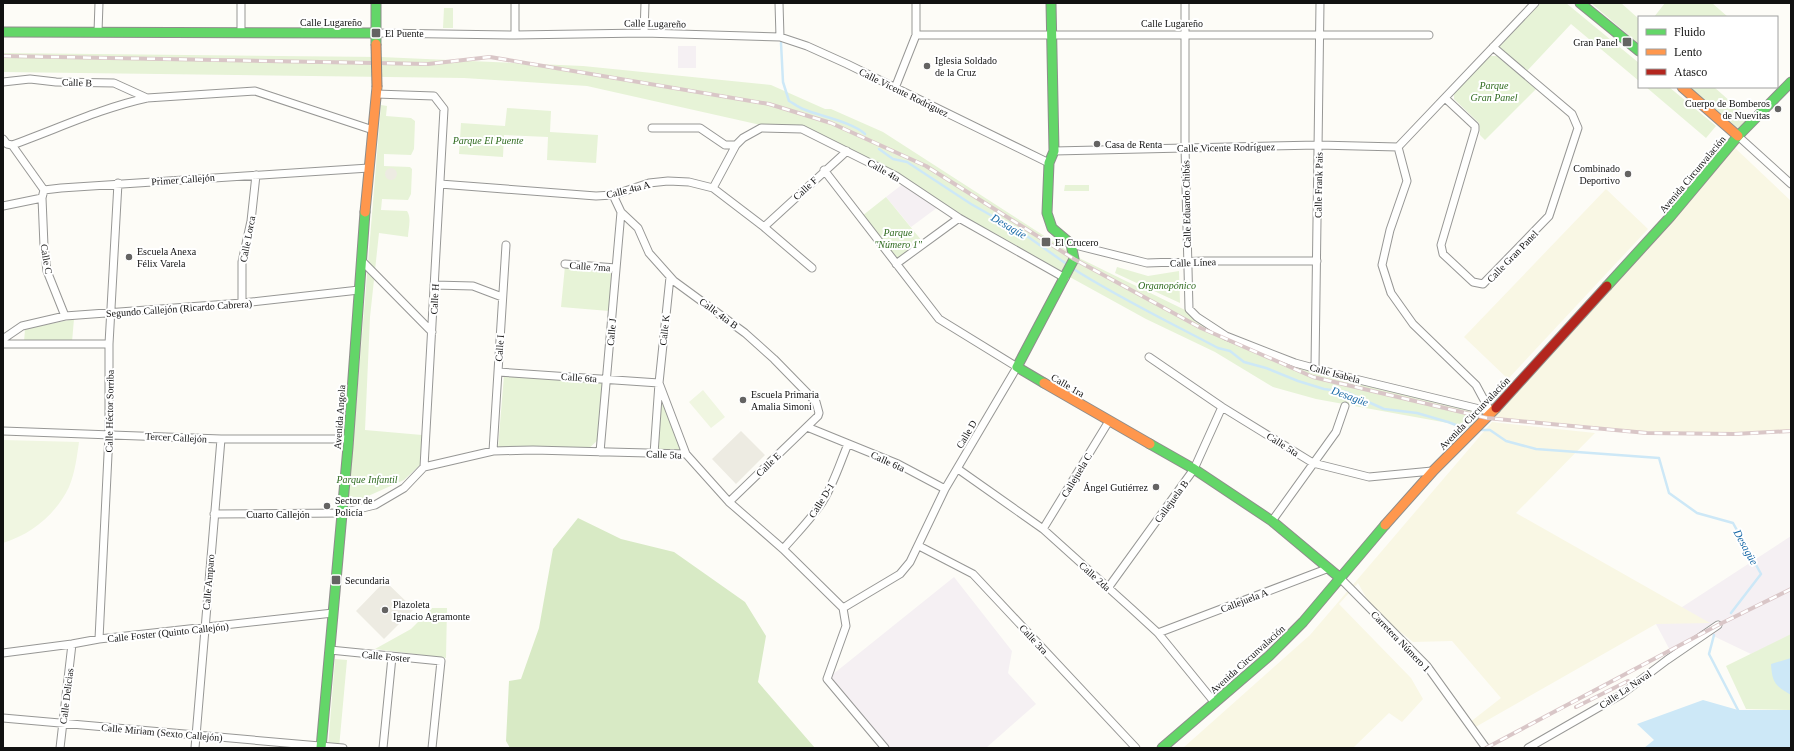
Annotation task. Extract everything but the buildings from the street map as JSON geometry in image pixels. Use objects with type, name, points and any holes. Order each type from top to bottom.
[{"type":"main road","points":[[376,3],[376,91]]},
{"type":"main road","points":[[1051,3],[1053,34],[1054,151],[1049,163],[1047,213],[1052,228],[1071,244]]},
{"type":"main road","points":[[1580,3],[1638,50]]},
{"type":"main road","name":"Calle Lugareño","points":[[3,32],[376,34]]},
{"type":"main road","name":"Avenida Circunvalación","points":[[1162,748],[1269,656],[1303,622],[1339,577],[1434,470],[1474,430],[1670,217],[1738,136],[1791,82]]},
{"type":"main road","points":[[1683,88],[1738,136]]},
{"type":"main road","name":"Avenida Angola","points":[[322,747],[348,439],[361,260],[374,130],[376,91]]},
{"type":"main road","name":"Calle D","points":[[1017,367],[1074,259],[1071,244]]},
{"type":"main road","name":"Calle 1ra","points":[[1017,367],[1108,421],[1194,469],[1272,521],[1339,577]]},
{"type":"street","points":[[98,32],[99,3]]},
{"type":"street","points":[[241,3],[241,33]]},
{"type":"street","points":[[515,3],[515,35]]},
{"type":"street","points":[[644,33],[645,3]]},
{"type":"street","points":[[779,3],[780,37]]},
{"type":"street","points":[[895,88],[916,35],[916,3]]},
{"type":"street","name":"Calle Eduardo Chibás","points":[[1186,3],[1185,147],[1189,309]]},
{"type":"street","name":"Calle Frank Pais","points":[[1315,367],[1320,3]]},
{"type":"street","points":[[1491,411],[1476,385],[1413,324],[1391,294],[1382,265],[1390,230],[1407,181],[1398,147],[1535,3]]},
{"type":"street","name":"Calle Lugareño","points":[[376,34],[515,35],[644,33],[780,37]]},
{"type":"street","name":"Calle Lugareño","points":[[916,35],[1320,33],[1429,35]]},
{"type":"street","name":"Calle Vicente Rodríguez","points":[[780,37],[807,46],[1049,163]]},
{"type":"street","name":"Calle Gran Panel","points":[[1445,98],[1475,126],[1475,130],[1441,245],[1443,254],[1473,282],[1483,284],[1550,216],[1578,128],[1572,114],[1493,47]]},
{"type":"street","name":"Calle B","points":[[3,82],[30,79],[56,82],[114,83],[147,98]]},
{"type":"street","points":[[3,140],[7,144],[12,145],[70,122],[133,101],[147,98],[255,91],[374,130]]},
{"type":"street","name":"Calle H","points":[[376,91],[434,96],[444,109],[424,467]]},
{"type":"street","points":[[652,128],[700,128],[725,145],[736,146]]},
{"type":"street","name":"Calle 4ta","points":[[713,188],[736,146],[743,138],[762,128],[802,129],[896,176],[959,218],[1066,275]]},
{"type":"street","points":[[1738,136],[1791,184]]},
{"type":"street","points":[[3,206],[42,198],[44,190],[12,145]]},
{"type":"street","name":"Calle Vicente Rodríguez","points":[[1054,151],[1185,147],[1398,147]]},
{"type":"street","name":"Calle F","points":[[764,226],[824,170],[847,151]]},
{"type":"street","name":"Primer Callejón","points":[[44,190],[118,183],[369,168]]},
{"type":"street","name":"Calle 1ra","points":[[824,170],[939,319],[1017,367]]},
{"type":"street","name":"Calle Lorca","points":[[242,303],[242,262],[252,221],[256,175]]},
{"type":"street","name":"Calle 4ta A","points":[[440,184],[596,196],[613,195],[649,183],[668,181],[689,182],[713,188],[764,226],[812,268]]},
{"type":"street","name":"Calle Héctor Sorriba","points":[[99,639],[109,434],[109,344],[118,183]]},
{"type":"street","name":"Calle 4ta B","points":[[613,195],[621,212],[638,228],[649,253],[670,277],[678,285],[710,306],[753,339],[816,402],[820,413],[807,427]]},
{"type":"street","name":"Calle C","points":[[42,198],[44,246],[47,271],[65,316]]},
{"type":"street","name":"Calle J","points":[[600,452],[621,212]]},
{"type":"street","points":[[896,264],[959,218]]},
{"type":"street","name":"Calle Línea","points":[[1071,244],[1147,263],[1187,261],[1317,260]]},
{"type":"street","name":"Calle I","points":[[493,451],[506,245]]},
{"type":"street","points":[[361,260],[432,332]]},
{"type":"street","name":"Calle 7ma","points":[[565,264],[616,268]]},
{"type":"street","name":"Calle K","points":[[654,454],[659,383],[670,277]]},
{"type":"street","points":[[434,285],[473,286],[502,297]]},
{"type":"street","name":"Segundo Callejón (Ricardo Cabrera)","points":[[3,339],[22,326],[65,316],[242,303],[359,290]]},
{"type":"street","name":"Calle Isabela","points":[[1189,309],[1197,317],[1226,336],[1295,363],[1315,367],[1351,378],[1491,411]]},
{"type":"street","points":[[3,344],[109,344]]},
{"type":"street","name":"Calle 5ta","points":[[1149,358],[1222,407],[1313,463],[1370,477],[1434,470]]},
{"type":"street","name":"Calle D","points":[[843,608],[900,574],[910,562],[945,489],[1017,367]]},
{"type":"street","name":"Calle 6ta","points":[[498,372],[659,383]]},
{"type":"street","name":"Calle K","points":[[659,383],[686,454]]},
{"type":"street","points":[[1272,521],[1336,432],[1345,406]]},
{"type":"street","name":"Callejuela B","points":[[1108,588],[1194,469],[1222,407]]},
{"type":"street","name":"Callejuela C","points":[[1043,529],[1108,421]]},
{"type":"street","name":"Calle 6ta","points":[[807,427],[898,464],[945,489]]},
{"type":"street","name":"Calle E","points":[[729,502],[807,427]]},
{"type":"street","name":"Tercer Callejón","points":[[3,431],[221,439],[348,439]]},
{"type":"street","name":"Calle Amparo","points":[[195,748],[221,439]]},
{"type":"street","name":"Calle D-1","points":[[783,549],[810,519],[823,500],[833,482],[848,444]]},
{"type":"street","name":"Calle 5ta","points":[[424,467],[493,451],[533,450],[686,454],[729,502],[783,549],[843,608]]},
{"type":"street","points":[[342,513],[375,505],[404,488],[424,467]]},
{"type":"street","name":"Calle 2da","points":[[958,469],[1043,529],[1158,633],[1215,703]]},
{"type":"street","name":"Cuarto Callejón","points":[[214,514],[342,513]]},
{"type":"street","name":"Calle 3ra","points":[[919,546],[973,574],[1136,748]]},
{"type":"street","name":"Callejuela A","points":[[1158,633],[1329,568]]},
{"type":"street","name":"Carretera Número 1","points":[[1339,577],[1427,666],[1486,748]]},
{"type":"street","points":[[843,608],[846,626],[826,679],[885,748]]},
{"type":"street","name":"Calle Foster (Quinto Callejón)","points":[[3,653],[99,639],[204,629],[333,613]]},
{"type":"street","name":"Calle La Naval","points":[[1528,748],[1622,694],[1667,660],[1718,625]]},
{"type":"street","name":"Calle Delicias","points":[[60,748],[72,644]]},
{"type":"street","name":"Calle Foster","points":[[330,650],[441,661],[432,748]]},
{"type":"street","points":[[383,748],[392,657]]},
{"type":"street","name":"Calle Miriam (Sexto Callejón)","points":[[3,718],[343,748]]},
{"type":"shaded area","points":[[678,46],[696,46],[696,68],[678,68]]},
{"type":"shaded area","points":[[1734,147],[1791,201],[1791,431],[1734,434],[1647,433],[1487,418]]},
{"type":"shaded area","points":[[389,168],[393,168],[397,174],[393,180],[389,180],[385,176],[385,172]]},
{"type":"shaded area","points":[[904,183],[938,207],[911,227],[886,197]]},
{"type":"shaded area","points":[[1606,189],[1648,229],[1508,379],[1464,337]]},
{"type":"shaded area","points":[[1492,422],[1595,433],[1516,513],[1710,623],[1656,624],[1472,729],[1469,723],[1501,698],[1452,641],[1413,642],[1373,610],[1358,583],[1339,604],[1411,678],[1423,699],[1402,722],[1389,713],[1353,748],[1183,748],[1310,635]]},
{"type":"shaded area","points":[[741,431],[765,455],[736,484],[712,459]]},
{"type":"shaded area","points":[[1791,536],[1791,635],[1751,654],[1707,633],[1673,656],[1656,624]]},
{"type":"shaded area","points":[[954,577],[1012,651],[1008,673],[1036,704],[986,748],[885,748],[827,679]]},
{"type":"shaded area","name":"Plazoleta Ignacio Agramonte","points":[[385,581],[414,609],[384,639],[356,611]]},
{"type":"green space","points":[[1541,3],[1566,3],[1638,62],[1638,80],[1571,24],[1527,71],[1499,47]]},
{"type":"green space","points":[[1591,3],[1621,3],[1638,18],[1638,43]]},
{"type":"green space","points":[[1665,3],[1712,3],[1727,16],[1655,16]]},
{"type":"green space","points":[[444,8],[453,8],[453,28],[443,28]]},
{"type":"green space","points":[[3,53],[381,57],[583,66],[771,85],[825,109],[831,109],[883,132],[1077,257],[1185,310],[1201,323],[1226,337],[1254,349],[1486,413],[1470,427],[1316,399],[1273,387],[1215,352],[1146,319],[959,216],[901,176],[801,128],[765,126],[587,86],[464,78],[3,72]]},
{"type":"green space","name":"Parque Gran Panel","points":[[1489,56],[1497,56],[1536,89],[1485,140],[1480,135],[1479,123],[1454,99],[1454,94]]},
{"type":"green space","points":[[1647,88],[1670,88],[1716,126],[1706,138]]},
{"type":"green space","points":[[1691,88],[1715,88],[1749,118],[1739,129]]},
{"type":"green space","name":"Parque Infantil","points":[[381,105],[387,106],[386,116],[411,118],[415,121],[414,149],[411,155],[384,154],[384,166],[410,167],[412,169],[411,194],[408,200],[382,199],[381,210],[407,211],[409,224],[408,237],[379,233],[370,317],[365,430],[422,435],[420,465],[404,480],[348,505]]},
{"type":"green space","name":"Parque El Puente","points":[[507,108],[551,111],[550,132],[598,135],[596,163],[547,160],[548,137],[504,135],[503,157],[459,154],[461,123],[505,126]]},
{"type":"green space","points":[[1065,185],[1089,185],[1089,191],[1064,191]]},
{"type":"green space","name":"Parque \"Número 1\"","points":[[886,197],[922,241],[896,261],[862,216]]},
{"type":"green space","points":[[565,266],[612,270],[609,311],[561,307]]},
{"type":"green space","name":"Organopónico","points":[[1117,267],[1148,276],[1179,271],[1180,303],[1115,273]]},
{"type":"green space","points":[[74,319],[72,342],[24,342],[25,329]]},
{"type":"green space","points":[[504,375],[603,382],[598,440],[587,450],[546,446],[498,448]]},
{"type":"green space","points":[[659,383],[686,454],[654,454]]},
{"type":"green space","points":[[703,390],[725,417],[711,428],[689,402]]},
{"type":"green space","points":[[3,440],[79,442],[76,464],[71,482],[64,497],[42,522],[24,534],[3,543]]},
{"type":"green space","points":[[578,518],[621,539],[674,552],[745,602],[766,636],[758,682],[815,748],[510,748],[506,741],[509,681],[521,679],[539,628],[553,549]]},
{"type":"green space","points":[[432,608],[447,608],[446,658],[375,649],[411,629]]},
{"type":"green space","points":[[1791,634],[1791,710],[1746,709],[1726,666]]},
{"type":"green space","points":[[335,659],[347,660],[339,748],[328,748]]},
{"type":"water","points":[[1791,658],[1791,695],[1775,683],[1772,675],[1771,664]]},
{"type":"water","points":[[1703,700],[1738,710],[1791,710],[1791,748],[1644,748],[1654,740],[1637,724]]},
{"type":"waterway","name":"Desagüe","points":[[781,43],[783,82],[789,101],[810,112],[852,126],[865,134]]},
{"type":"waterway","name":"Desagüe","points":[[879,149],[893,159],[907,162],[971,204],[1024,234],[1068,265]]},
{"type":"waterway","name":"Desagüe","points":[[1072,268],[1144,310],[1218,348],[1230,351],[1244,362],[1266,368],[1298,381],[1324,389],[1346,392],[1384,409],[1417,413],[1469,430]]},
{"type":"waterway","name":"Desagüe","points":[[1482,430],[1490,430],[1506,441],[1536,449],[1659,458],[1669,493],[1697,513],[1733,523],[1761,574],[1731,613]]},
{"type":"waterway","name":"Desagüe","points":[[1714,635],[1709,654],[1738,710]]},
{"type":"railway","points":[[3,56],[428,64],[490,57],[769,104],[831,123],[926,166],[1074,259],[1201,328],[1313,377],[1487,418],[1647,433],[1734,434],[1791,431]]},
{"type":"railway","points":[[1486,748],[1718,625],[1791,589]]},
{"type":"railway","points":[[1576,707],[1628,681]]},
{"type":"traffic: fast","points":[[376,3],[376,44]]},
{"type":"traffic: fast","points":[[1044,383],[1017,367],[1074,259],[1071,244],[1052,228],[1047,213],[1049,163],[1054,151],[1051,3]]},
{"type":"traffic: fast","points":[[1580,3],[1638,50]]},
{"type":"traffic: fast","points":[[3,32],[376,33]]},
{"type":"traffic: fast","points":[[1607,286],[1670,217],[1738,136],[1791,82]]},
{"type":"traffic: fast","points":[[321,748],[348,447],[365,212]]},
{"type":"traffic: fast","points":[[1150,444],[1194,469],[1272,521],[1339,577]]},
{"type":"traffic: fast","points":[[1162,748],[1269,656],[1303,622],[1385,525]]},
{"type":"traffic: slow","points":[[376,44],[377,87]]},
{"type":"traffic: slow","points":[[365,212],[377,87]]},
{"type":"traffic: slow","points":[[1683,88],[1738,136]]},
{"type":"traffic: slow","points":[[1044,383],[1150,444]]},
{"type":"traffic: slow","points":[[1385,525],[1434,470],[1496,408]]},
{"type":"traffic: jam","points":[[1496,408],[1607,286]]},
{"type":"place","name":"El Puente","points":[[376,33]]},
{"type":"place","name":"Gran Panel","points":[[1627,42]]},
{"type":"place","name":"Iglesia Soldado de la Cruz","points":[[927,66]]},
{"type":"place","name":"Cuerpo de Bomberos de Nuevitas","points":[[1778,109]]},
{"type":"place","name":"Casa de Renta","points":[[1097,144]]},
{"type":"place","name":"Combinado Deportivo","points":[[1628,174]]},
{"type":"place","name":"El Crucero","points":[[1046,242]]},
{"type":"place","name":"Escuela Anexa Félix Varela","points":[[129,257]]},
{"type":"place","name":"Escuela Primaria Amalia Simoni","points":[[743,400]]},
{"type":"place","name":"Ángel Gutiérrez","points":[[1156,487]]},
{"type":"place","name":"Sector de Policía","points":[[327,506]]},
{"type":"place","name":"Secundaria","points":[[336,580]]},
{"type":"place","name":"Plazoleta Ignacio Agramonte","points":[[385,610]]}]
